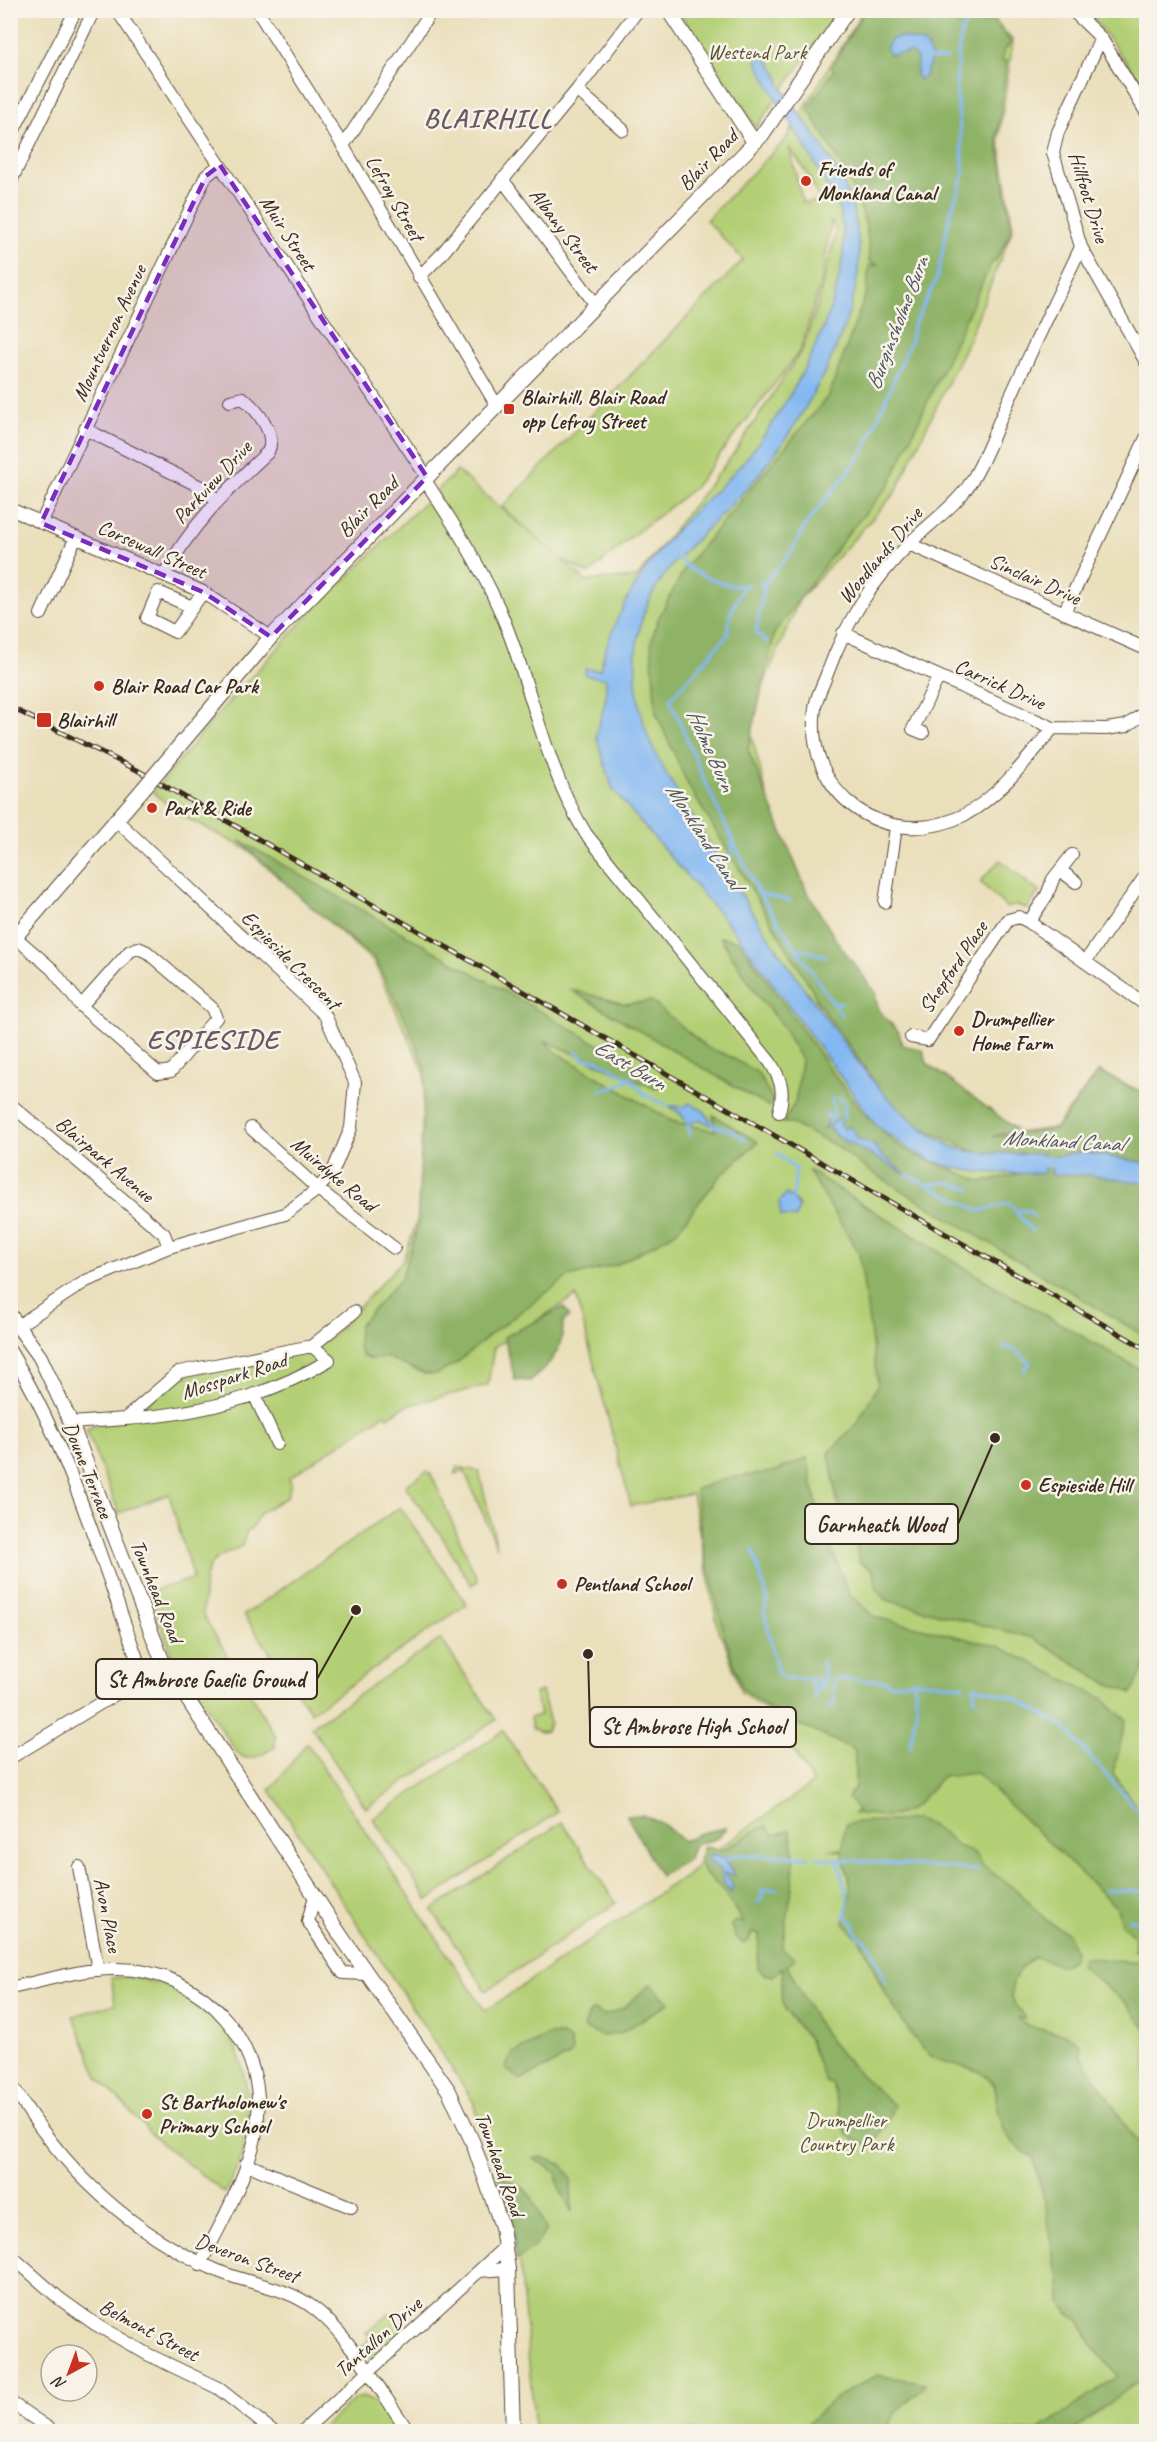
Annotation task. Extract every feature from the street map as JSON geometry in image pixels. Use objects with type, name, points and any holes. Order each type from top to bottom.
[{"type":"street","points":[[10,137],[76,10]]},
{"type":"street","points":[[12,177],[94,10]]},
{"type":"street","name":"Muir Street","points":[[117,10],[426,478],[479,565],[507,627],[568,806],[586,834],[770,1062],[782,1083],[783,1094],[779,1112]]},
{"type":"street","points":[[343,146],[432,10]]},
{"type":"street","points":[[418,277],[440,256],[502,178],[577,90],[638,10]]},
{"type":"street","points":[[668,10],[754,142]]},
{"type":"street","name":"Blair Road","points":[[13,940],[271,637],[754,142],[775,118],[848,10]]},
{"type":"street","points":[[1072,10],[1101,38],[1146,112]]},
{"type":"street","name":"Lefroy Street","points":[[259,12],[343,146],[418,277],[497,406]]},
{"type":"street","name":"Hillfoot Drive","points":[[1101,38],[1054,141],[1053,153],[1082,247],[1146,362]]},
{"type":"street","points":[[577,90],[623,130]]},
{"type":"street","name":"Mountvernon Avenue","points":[[41,523],[206,176],[220,165]]},
{"type":"street","name":"Albany Street","points":[[502,178],[596,305]]},
{"type":"street","name":"Woodlands Drive","points":[[1053,728],[1009,777],[963,816],[940,824],[896,827],[861,813],[843,799],[829,783],[815,749],[815,707],[843,633],[860,602],[909,544],[969,486],[1082,247]]},
{"type":"street","name":"Parkview Drive","points":[[164,575],[184,540],[217,500],[268,452],[269,431],[248,402],[243,398],[230,401]]},
{"type":"street","points":[[85,429],[201,487],[217,500]]},
{"type":"street","points":[[1064,612],[1146,438]]},
{"type":"street","name":"Corsewall Street","points":[[10,509],[203,592],[271,637]]},
{"type":"street","points":[[41,614],[76,537]]},
{"type":"street","name":"Sinclair Drive","points":[[909,544],[1146,649]]},
{"type":"street","points":[[192,607],[203,592]]},
{"type":"street","name":"Carrick Drive","points":[[843,633],[938,678],[1053,728],[1106,729],[1125,726],[1146,712]]},
{"type":"street","points":[[914,729],[938,678]]},
{"type":"street","name":"Espieside Crescent","points":[[15,1320],[86,1281],[169,1247],[285,1214],[318,1189],[333,1171],[351,1128],[355,1082],[325,1016],[115,819]]},
{"type":"street","points":[[885,902],[896,827]]},
{"type":"street","points":[[1072,855],[1053,879],[1047,895],[1029,922],[1146,1005]]},
{"type":"street","points":[[1061,871],[1076,882]]},
{"type":"street","points":[[1085,962],[1146,875]]},
{"type":"street","name":"Shepford Place","points":[[910,1037],[928,1040],[1008,920],[1019,917],[1029,922]]},
{"type":"street","points":[[13,940],[52,969],[81,1006],[162,1074],[171,1071],[216,1018],[212,1008],[147,952],[138,948],[130,951],[81,1006]]},
{"type":"street","name":"Blairpark Avenue","points":[[10,1104],[164,1234],[169,1247]]},
{"type":"street","name":"Muirdyke Road","points":[[251,1128],[318,1189],[394,1248]]},
{"type":"street","name":"Mosspark Road","points":[[125,1419],[179,1372],[312,1346],[354,1311]]},
{"type":"street","name":"Townhead Road","points":[[15,1320],[40,1357],[71,1423],[162,1660],[366,1974],[448,2091],[458,2109],[486,2176],[502,2227],[508,2270],[513,2432]]},
{"type":"street","name":"Mosspark Road","points":[[71,1423],[202,1410],[254,1394],[312,1370],[329,1360],[312,1346]]},
{"type":"street","name":"Doune Terrace","points":[[10,1351],[44,1415],[75,1486],[143,1676]]},
{"type":"street","points":[[254,1394],[277,1444]]},
{"type":"street","name":"Doune Terrace","points":[[44,1415],[62,1406]]},
{"type":"street","points":[[10,1758],[143,1676],[162,1660]]},
{"type":"street","name":"Avon Place","points":[[79,1867],[98,1970]]},
{"type":"street","points":[[315,1896],[308,1921],[326,1950],[343,1973],[366,1974]]},
{"type":"street","points":[[10,1988],[98,1970],[149,1972],[190,1986],[223,2014],[245,2047],[253,2072],[258,2100],[255,2139],[246,2164],[200,2264]]},
{"type":"street","name":"Deveron Street","points":[[10,2082],[31,2117],[66,2162],[110,2205],[157,2240],[200,2264],[283,2290],[301,2299],[333,2326],[408,2432]]},
{"type":"street","points":[[246,2164],[351,2207]]},
{"type":"street","name":"Tantallon Drive","points":[[302,2432],[505,2247]]},
{"type":"street","name":"Belmont Street","points":[[10,2255],[60,2300],[94,2324],[147,2354],[218,2388],[274,2432]]},
{"type":"street","points":[[479,2271],[508,2270]]},
{"type":"street","points":[[10,2402],[54,2432]]},
{"type":"highlighted area","points":[[220,165],[427,477],[271,637],[203,592],[41,523],[206,176]]},
{"type":"green space","points":[[949,10],[956,14],[959,11],[987,11],[986,13],[1011,42],[1004,51],[1002,60],[1007,61],[997,137],[1012,230],[995,262],[992,262],[889,485],[850,531],[775,632],[748,750],[807,892],[836,940],[875,992],[878,1010],[899,1032],[902,1045],[923,1050],[927,1063],[1016,1129],[992,1137],[1056,1129],[1099,1072],[1146,1095],[1146,1337],[868,1170],[836,1146],[790,1123],[783,1123],[795,1103],[801,1060],[782,1026],[756,993],[720,937],[739,941],[837,1079],[862,1111],[895,1143],[913,1154],[982,1182],[1023,1173],[901,1119],[817,1001],[812,989],[689,787],[656,713],[651,643],[657,621],[686,566],[829,395],[867,291],[869,265],[879,266],[869,261],[868,240],[858,200],[840,163],[808,108],[834,70],[832,67],[864,11]]},
{"type":"green space","name":"Drumpellier Country Park","points":[[950,10],[954,13],[955,11],[988,11],[1013,41],[999,138],[1013,228],[969,339],[895,493],[799,600],[748,722],[780,846],[869,997],[848,1026],[990,1136],[1055,1128],[1099,1071],[1146,1094],[1146,2431],[535,2431],[520,2264],[503,2174],[487,2152],[473,2101],[270,1790],[307,1743],[485,2011],[685,1877],[707,1856],[813,1783],[770,1712],[741,1692],[723,1637],[719,1634],[692,1494],[631,1506],[576,1296],[494,1347],[488,1385],[405,1406],[388,1417],[385,1414],[289,1478],[291,1483],[287,1497],[260,1513],[252,1528],[247,1530],[242,1546],[217,1558],[210,1566],[205,1577],[203,1615],[276,1737],[275,1747],[254,1758],[244,1757],[235,1750],[172,1654],[148,1592],[193,1579],[169,1494],[119,1513],[86,1429],[133,1414],[177,1378],[330,1338],[403,1260],[428,1191],[426,1076],[374,962],[248,850],[177,813],[153,792],[222,709],[313,610],[457,471],[557,556],[502,507],[743,260],[706,220],[785,140],[863,11]],"holes":[[[789,147],[806,172],[820,201],[803,203]],[[831,221],[836,232],[817,306],[802,350],[734,453],[637,577],[586,581],[559,558],[589,574],[631,537],[694,488],[800,351],[822,279]]]},
{"type":"green space","name":"Westend Park","points":[[679,11],[838,11],[756,128]]},
{"type":"green space","points":[[1110,11],[1146,11],[1146,88],[1093,18]]},
{"type":"green space","points":[[239,840],[666,1083],[655,1089],[544,1040],[557,1053],[672,1121],[715,1131],[713,1115],[758,1142],[721,1175],[675,1233],[616,1265],[568,1277],[496,1330],[457,1363],[438,1374],[425,1374],[388,1358],[370,1359],[362,1355],[358,1347],[359,1325],[401,1279],[417,1229],[425,1067],[408,1025],[375,959],[310,906]]},
{"type":"green space","points":[[1000,860],[1039,892],[1027,909],[1017,905],[1007,908],[980,882]]},
{"type":"green space","points":[[569,989],[624,1004],[651,1001],[708,1048],[727,1055],[758,1073],[774,1102],[769,1107]]},
{"type":"green space","points":[[808,1170],[988,1282],[1146,1373],[1146,1664],[1132,1693],[1105,1682],[1033,1638],[886,1600],[877,1589],[873,1570],[859,1562],[856,1543],[837,1501],[829,1453],[857,1423],[878,1385],[859,1253]]},
{"type":"green space","points":[[564,1307],[569,1317],[563,1322],[561,1340],[554,1356],[530,1381],[515,1380],[504,1337]]},
{"type":"green space","points":[[807,1458],[820,1520],[849,1593],[874,1617],[998,1646],[1102,1698],[1126,1720],[1113,1773],[1140,1812],[1146,1827],[1146,1954],[1135,1951],[1135,1937],[1121,1923],[1117,1908],[976,1773],[941,1777],[918,1803],[897,1815],[853,1814],[858,1811],[848,1797],[855,1787],[855,1750],[778,1715],[742,1688],[725,1637],[701,1538],[696,1489],[728,1478],[773,1472]]},
{"type":"green space","points":[[457,1467],[479,1471],[497,1547],[464,1470],[454,1475]]},
{"type":"green space","points":[[427,1471],[431,1474],[478,1581],[471,1585],[441,1535],[405,1486]]},
{"type":"green space","points":[[400,1507],[467,1604],[311,1712],[244,1615]]},
{"type":"green space","points":[[441,1639],[496,1720],[366,1808],[311,1727]]},
{"type":"green space","points":[[542,1691],[550,1723],[546,1731],[541,1732],[532,1728],[530,1718],[540,1715],[535,1693]]},
{"type":"green space","points":[[503,1731],[558,1812],[428,1900],[373,1819]]},
{"type":"green space","points":[[642,1815],[663,1824],[683,1841],[700,1833],[726,1828],[715,1839],[696,1844],[689,1859],[660,1876],[627,1816]]},
{"type":"green space","points":[[916,1819],[936,1828],[960,1847],[976,1854],[982,1865],[1018,1891],[1047,1921],[1068,1933],[1075,1952],[1072,1960],[1062,1966],[1035,1957],[1024,1965],[1016,1976],[1012,1996],[1016,2006],[1026,2018],[1018,2018],[1029,2026],[1067,2035],[1081,2046],[1079,2053],[1131,2134],[1146,2153],[1146,2375],[1073,2431],[1037,2431],[1118,2376],[1091,2344],[1081,2321],[1069,2314],[1061,2304],[1060,2275],[1054,2262],[1046,2206],[1033,2158],[1008,2136],[1002,2123],[995,2087],[985,2075],[940,2060],[924,2050],[918,2043],[883,1989],[863,1946],[844,1924],[850,1894],[849,1880],[842,1851],[829,1850],[842,1849],[846,1824]]},
{"type":"green space","points":[[562,1822],[616,1903],[486,1991],[432,1910]]},
{"type":"green space","points":[[767,1826],[774,1835],[790,1830],[793,1844],[792,1890],[782,1949],[795,1958],[787,1966],[812,2013],[832,2043],[873,2087],[894,2105],[886,2125],[871,2146],[860,2143],[846,2134],[832,2085],[825,2082],[809,2040],[785,2010],[781,1994],[783,1968],[773,1976],[764,1974],[758,1968],[759,1934],[752,1932],[749,1940],[744,1944],[735,1937],[731,1925],[737,1921],[744,1923],[722,1889],[705,1874],[699,1861],[704,1847],[723,1850],[754,1831]]},
{"type":"green space","points":[[1083,1957],[1132,1962],[1146,1957],[1146,2029],[1128,2005],[1080,1965]]},
{"type":"green space","points":[[129,1977],[158,1983],[186,1993],[204,2005],[219,2020],[231,2038],[245,2077],[247,2120],[242,2154],[225,2193],[156,2139],[98,2077],[73,2016],[115,2004],[111,1978]]},
{"type":"green space","points":[[651,1984],[669,2003],[621,2033],[603,2036],[584,2028],[593,2010],[604,2015],[622,2009]]},
{"type":"green space","points":[[549,2035],[562,2035],[570,2041],[572,2051],[568,2057],[520,2080],[505,2068],[513,2053]]},
{"type":"green space","points":[[541,2157],[563,2165],[571,2179],[572,2212],[559,2187],[556,2173],[534,2158]]},
{"type":"green space","points":[[497,2176],[525,2189],[534,2201],[546,2230],[535,2246],[516,2260],[512,2217]]},
{"type":"green space","points":[[390,2314],[406,2332],[375,2358],[367,2358],[359,2349],[371,2338],[366,2333]]},
{"type":"green space","points":[[877,2375],[926,2383],[897,2411],[882,2431],[800,2431],[834,2399]]},
{"type":"green space","points":[[363,2397],[376,2403],[398,2431],[318,2431],[355,2399]]},
{"type":"water","points":[[902,37],[924,43],[932,57],[925,76],[920,80],[916,75],[917,58],[911,52],[890,55],[886,48],[892,39]]},
{"type":"water","points":[[765,55],[776,72],[780,85],[833,164],[849,197],[855,219],[859,250],[854,291],[832,356],[798,420],[757,476],[679,557],[655,589],[646,607],[637,641],[636,656],[637,687],[642,718],[665,772],[767,935],[875,1083],[916,1124],[947,1144],[975,1152],[1044,1154],[1044,1173],[994,1173],[954,1168],[917,1153],[875,1124],[736,933],[613,790],[596,736],[606,698],[606,679],[585,675],[585,669],[600,670],[617,619],[655,556],[675,531],[745,460],[763,436],[801,375],[832,304],[840,269],[843,236],[838,207],[756,60]]},
{"type":"water","points":[[689,1103],[704,1111],[714,1126],[700,1120],[689,1126],[680,1113],[669,1106],[683,1107]]},
{"type":"water","points":[[843,1118],[840,1124],[845,1129],[849,1126],[858,1139],[874,1145],[881,1155],[909,1176],[835,1135],[829,1126],[824,1128],[828,1121],[831,1125]]},
{"type":"water","points":[[1081,1152],[1146,1163],[1146,1183],[1089,1175],[1051,1174],[1052,1157]]},
{"type":"water","points":[[786,1194],[793,1198],[799,1207],[796,1218],[781,1216],[779,1202]]},
{"type":"water","points":[[712,1854],[727,1858],[724,1860],[735,1876],[725,1873],[733,1886],[731,1893],[724,1883],[721,1870],[709,1861],[707,1856]]},
{"type":"waterway","name":"Burginsholme Burn","points":[[760,584],[765,582],[792,551],[806,524],[863,453],[911,340],[913,327],[937,278],[950,214],[964,174],[956,85],[958,54],[962,30],[976,10]]},
{"type":"waterway","points":[[931,59],[947,59]]},
{"type":"waterway","points":[[677,556],[689,568]]},
{"type":"waterway","name":"Burginsholme Burn","points":[[688,568],[725,584],[749,585]]},
{"type":"waterway","points":[[765,582],[756,633],[767,642]]},
{"type":"waterway","name":"Holme Burn","points":[[731,858],[733,841],[670,699],[727,636],[731,612],[743,586]]},
{"type":"waterway","name":"Holme Burn","points":[[733,841],[759,893],[841,1015]]},
{"type":"waterway","points":[[761,894],[791,901]]},
{"type":"waterway","points":[[799,949],[826,956]]},
{"type":"waterway","name":"Holme Burn","points":[[833,1003],[842,1003]]},
{"type":"waterway","name":"East Burn","points":[[576,1052],[584,1059],[597,1060],[631,1079],[645,1095],[669,1106]]},
{"type":"waterway","points":[[601,1090],[615,1087],[630,1079]]},
{"type":"waterway","points":[[839,1097],[845,1105],[843,1118]]},
{"type":"waterway","points":[[832,1099],[832,1104]]},
{"type":"waterway","points":[[830,1123],[831,1118],[825,1114],[835,1117],[833,1107]]},
{"type":"waterway","points":[[712,1122],[714,1126],[731,1130],[746,1140]]},
{"type":"waterway","points":[[688,1125],[690,1136]]},
{"type":"waterway","points":[[777,1154],[796,1169],[793,1198]]},
{"type":"waterway","name":"Monkland Canal","points":[[1030,1160],[1066,1164]]},
{"type":"waterway","points":[[907,1175],[980,1211],[987,1209]]},
{"type":"waterway","points":[[928,1185],[945,1182],[972,1189]]},
{"type":"waterway","points":[[990,1208],[1009,1203],[1032,1231]]},
{"type":"waterway","points":[[1017,1210],[1028,1211],[1034,1216]]},
{"type":"waterway","points":[[1003,1346],[1016,1351],[1030,1363],[1024,1370]]},
{"type":"waterway","points":[[753,1550],[768,1601],[764,1611],[778,1674],[784,1678],[826,1680],[822,1662]]},
{"type":"waterway","points":[[809,1678],[815,1691],[814,1699]]},
{"type":"waterway","points":[[828,1707],[832,1708],[834,1705],[834,1679],[857,1679]]},
{"type":"waterway","points":[[819,1680],[818,1689],[821,1690],[824,1680]]},
{"type":"waterway","points":[[859,1680],[886,1681],[890,1684],[914,1681],[963,1686]]},
{"type":"waterway","points":[[910,1747],[917,1706],[914,1681]]},
{"type":"waterway","points":[[975,1700],[973,1686],[1015,1698],[1063,1726],[1142,1815],[1146,1827]]},
{"type":"waterway","points":[[724,1860],[737,1855],[809,1857]]},
{"type":"waterway","points":[[817,1858],[978,1870]]},
{"type":"waterway","points":[[838,1859],[848,1900],[845,1916],[853,1923],[858,1937],[870,1945],[886,1983]]},
{"type":"waterway","points":[[757,1902],[762,1899],[762,1890],[777,1889]]},
{"type":"waterway","points":[[1105,1891],[1146,1891]]},
{"type":"waterway","points":[[1129,1919],[1146,1923]]},
{"type":"railway","points":[[10,707],[137,770],[1146,1349]]},
{"type":"place","name":"Friends of Monkland Canal","points":[[806,181]]},
{"type":"place","name":"Blairhill, Blair Road opp Lefroy Street","points":[[509,409]]},
{"type":"place","name":"Blair Road Car Park","points":[[99,686]]},
{"type":"place","name":"Blairhill","points":[[44,720]]},
{"type":"place","name":"Park & Ride","points":[[152,808]]},
{"type":"place","name":"Drumpellier Home Farm","points":[[959,1031]]},
{"type":"place","name":"Garnheath Wood","points":[[995,1438]]},
{"type":"place","name":"Espieside Hill","points":[[1026,1485]]},
{"type":"place","name":"Pentland School","points":[[562,1584]]},
{"type":"place","name":"St Ambrose Gaelic Ground","points":[[356,1610]]},
{"type":"place","name":"St Ambrose High School","points":[[588,1654]]},
{"type":"place","name":"St Bartholomew's Primary School","points":[[147,2114]]},
{"type":"district","name":"BLAIRHILL","points":[[488,118]]},
{"type":"district","name":"ESPIESIDE","points":[[213,1039]]}]
